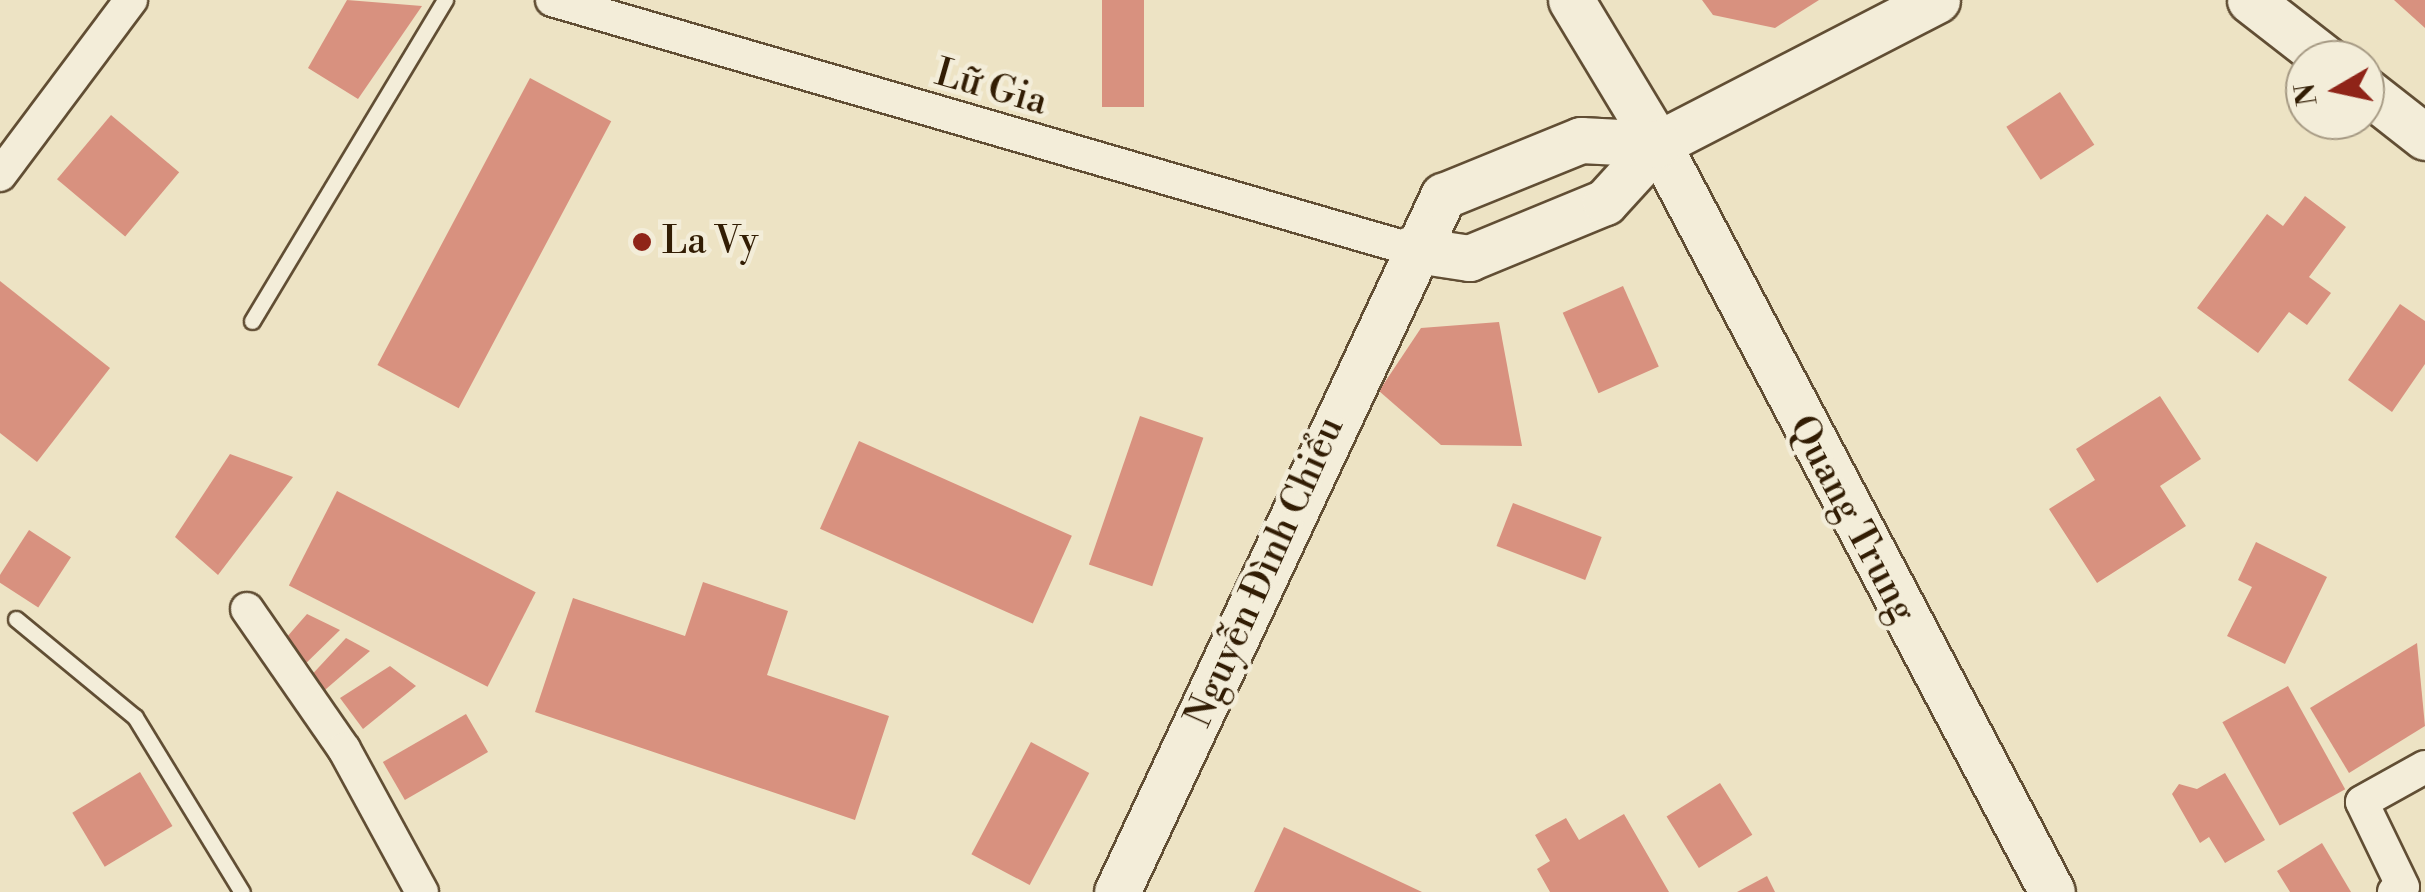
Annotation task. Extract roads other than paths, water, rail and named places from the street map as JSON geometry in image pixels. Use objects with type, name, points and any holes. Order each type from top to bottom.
[{"type":"main road","name":"Quang Trung","points":[[1571,0],[1658,144],[2052,892]]},
{"type":"main road","points":[[1410,249],[1469,258],[1605,202],[1658,144],[1937,0]]},
{"type":"main road","points":[[2250,0],[2301,40]]},
{"type":"main road","points":[[2385,105],[2425,136]]},
{"type":"main road","name":"Nguyễn Đình Chiểu","points":[[1117,892],[1410,249],[1443,196],[1581,140],[1658,144]]},
{"type":"street","points":[[0,176],[131,0]]},
{"type":"street","name":"Lữ Gia","points":[[552,0],[1410,249]]},
{"type":"street","points":[[248,609],[344,750],[422,892]]},
{"type":"street","points":[[2394,892],[2404,887],[2362,802],[2425,767]]},
{"type":"lane","points":[[252,321],[445,0]]},
{"type":"lane","points":[[16,618],[135,716],[242,892]]},
{"type":"place","name":"La Vy","points":[[642,242]]}]
